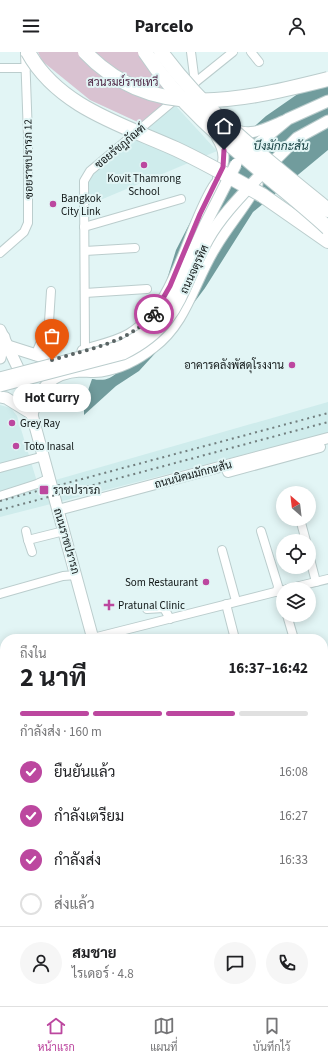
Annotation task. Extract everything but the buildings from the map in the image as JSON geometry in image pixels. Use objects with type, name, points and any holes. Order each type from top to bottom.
[{"type":"highway","points":[[28,52],[44,76],[70,98],[100,115],[176,149],[238,181],[283,209],[328,241]]},
{"type":"highway","points":[[85,52],[109,74],[133,87],[156,95],[180,100],[231,99],[328,79]]},
{"type":"highway","points":[[144,52],[171,87],[197,114],[236,151],[328,228]]},
{"type":"highway","points":[[161,52],[179,76],[224,123],[328,210]]},
{"type":"main road","name":"ถนนจตุรทิศ","points":[[0,373],[102,346],[118,340],[143,325],[155,312],[163,300],[214,186],[250,150],[288,119],[328,101]]},
{"type":"main road","name":"ถนนจตุรทิศ","points":[[0,386],[123,354],[138,347],[152,336],[173,313],[208,238],[220,221],[265,170],[297,138],[328,121]]},
{"type":"main road","name":"ถนนจตุรทิศ","points":[[0,378],[122,346],[134,340],[156,323],[172,298],[205,225],[236,164]]},
{"type":"main road","name":"ถนนจตุรทิศ","points":[[32,414],[37,399],[51,379],[72,372],[100,371],[116,367],[137,358],[154,347],[175,326],[214,248],[249,198],[265,170]]},
{"type":"main road","points":[[0,358],[4,338],[35,356],[52,360]]},
{"type":"main road","name":"ถนนราชปรารภ","points":[[4,338],[18,368],[32,414],[92,634]]},
{"type":"main road","points":[[102,346],[97,358],[105,366],[116,367]]},
{"type":"main road","points":[[0,397],[6,398],[32,414]]},
{"type":"street","name":"ซอยราชปรารภ 12","points":[[0,253],[24,232],[28,223],[28,136],[26,68],[24,52]]},
{"type":"street","points":[[144,52],[158,74],[178,98],[217,136],[224,150],[225,159],[214,186]]},
{"type":"street","points":[[165,52],[230,126],[241,132],[253,133],[288,119]]},
{"type":"street","points":[[191,52],[193,85]]},
{"type":"street","name":"ซอยรัชฎภัณฑ์","points":[[85,350],[86,293],[83,191],[86,176],[233,52]]},
{"type":"street","points":[[251,52],[259,62]]},
{"type":"street","points":[[0,68],[26,68]]},
{"type":"street","points":[[84,227],[181,199]]},
{"type":"street","points":[[85,252],[135,248]]},
{"type":"street","points":[[86,293],[147,289]]},
{"type":"street","points":[[35,356],[49,322],[51,291]]},
{"type":"street","name":"ถนนนิคมมักกะสัน","points":[[59,513],[328,438]]},
{"type":"street","name":"ถนนนิคมมักกะสัน","points":[[59,513],[328,445]]},
{"type":"street","points":[[0,468],[44,456]]},
{"type":"street","points":[[0,496],[37,484],[50,478]]},
{"type":"street","points":[[26,531],[32,552]]},
{"type":"street","points":[[28,540],[64,531]]},
{"type":"street","points":[[261,531],[277,582]]},
{"type":"street","points":[[222,550],[236,601]]},
{"type":"street","points":[[314,574],[316,582],[328,579]]},
{"type":"street","points":[[0,594],[63,576],[76,575]]},
{"type":"street","points":[[109,634],[276,591]]},
{"type":"street","points":[[226,604],[233,634]]},
{"type":"street","points":[[147,609],[164,608],[170,619]]},
{"type":"street","points":[[289,622],[293,634]]},
{"type":"shaded area","name":"Kovit Thamrong School","points":[[174,104],[217,151],[86,206],[86,192],[90,176]]},
{"type":"shaded area","points":[[328,402],[328,433],[0,517],[0,405],[11,408],[17,416],[38,485]]},
{"type":"green space","name":"สวนรมย์ราชเทวี","points":[[38,52],[138,52],[175,97],[142,124],[90,100],[42,61]]},
{"type":"water","name":"บึงมักกะสัน","points":[[328,73],[328,150],[253,212],[205,288],[160,348],[139,371],[116,386],[84,415],[84,402],[92,379],[106,379],[119,371],[160,302],[176,250],[226,152],[266,116]]},
{"type":"railway","points":[[0,501],[328,413]]},
{"type":"railway","points":[[0,510],[328,422]]},
{"type":"way so far","points":[[52,360],[130,335],[154,314]]},
{"type":"place","name":"Kovit Thamrong School","points":[[144,165]]},
{"type":"place","name":"Bangkok City Link","points":[[53,204]]},
{"type":"place","name":"Hot Curry","points":[[52,360]]},
{"type":"place","name":"อาคารคลังพัสดุโรงงาน","points":[[292,365]]},
{"type":"place","name":"Grey Ray","points":[[12,423]]},
{"type":"place","name":"Toto Inasal","points":[[16,446]]},
{"type":"place","name":"ราชปรารภ","points":[[44,490]]},
{"type":"place","name":"Som Restaurant","points":[[206,582]]},
{"type":"place","name":"Pratunal Clinic","points":[[109,605]]},
{"type":"route","points":[[154,314],[170,286],[200,214],[223,167],[225,159],[224,150]]}]
